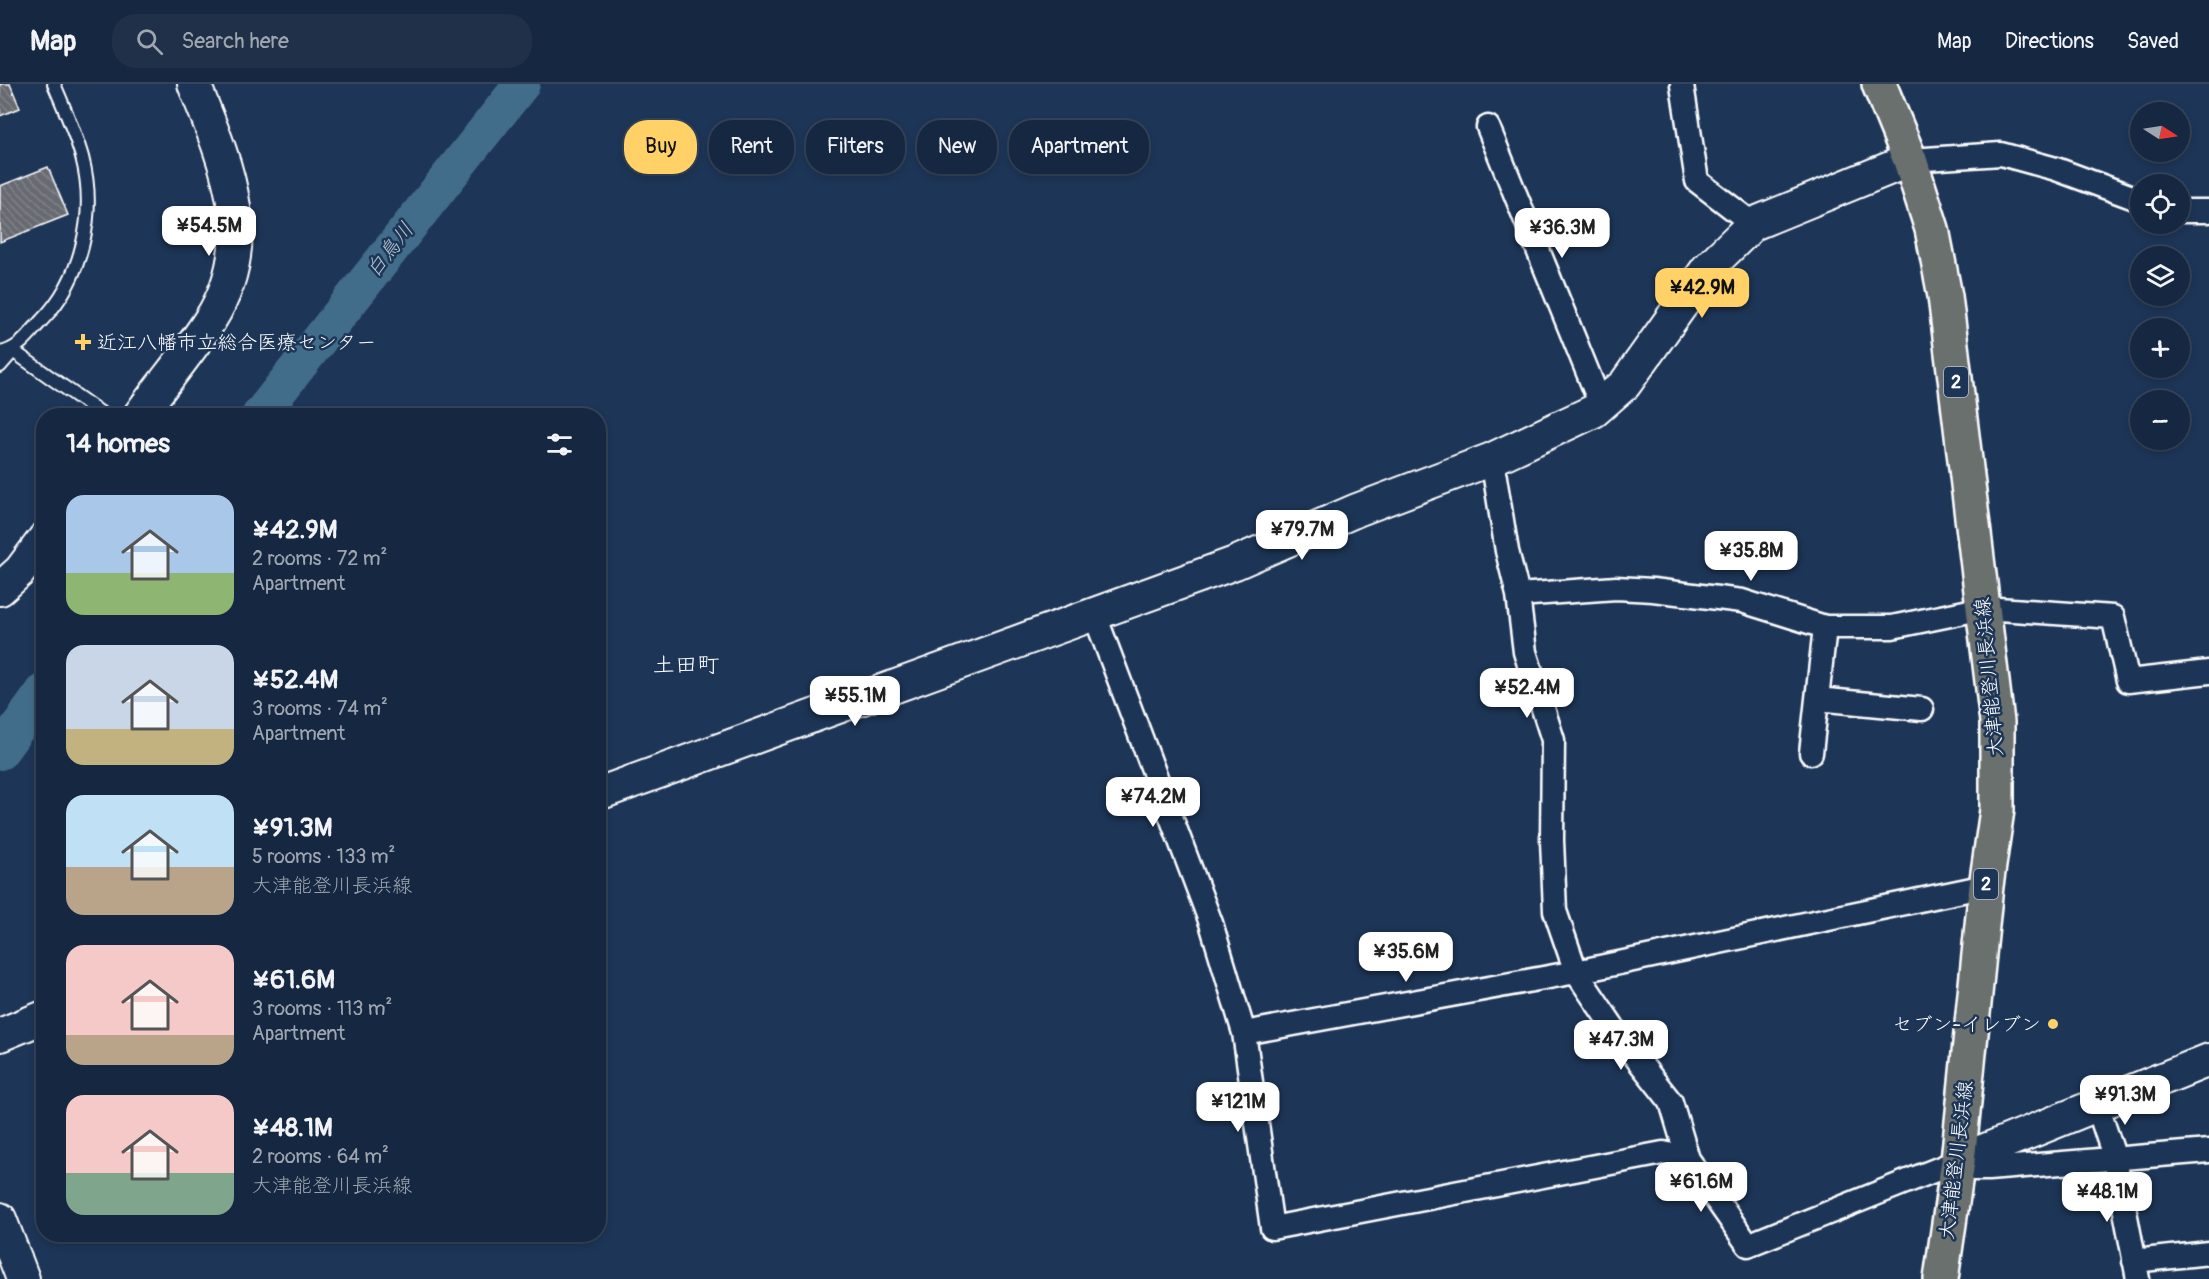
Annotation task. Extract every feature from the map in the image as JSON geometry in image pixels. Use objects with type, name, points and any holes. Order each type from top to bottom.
[{"type":"main road","name":"大津能登川長浜線","points":[[1879,84],[1910,160],[1932,229],[1945,296],[1997,722],[1997,810],[1986,886],[1958,1161],[1941,1279]]},
{"type":"street","points":[[144,408],[211,320],[228,285],[236,250],[236,209],[225,162],[195,84]]},
{"type":"street","points":[[1682,85],[1697,181],[1754,224]]},
{"type":"street","points":[[1488,127],[1601,405]]},
{"type":"street","points":[[606,791],[1235,563],[1357,510],[1492,459],[1594,411],[1625,384],[1707,269],[1754,224],[1910,160],[2001,154],[2056,169],[2130,196]]},
{"type":"street","points":[[2190,211],[2209,211]]},
{"type":"street","points":[[1492,459],[1507,551],[1518,595],[1525,652],[1553,740],[1552,840],[1556,911],[1576,972],[1622,1040],[1671,1102],[1688,1159],[1748,1245],[2209,1060]]},
{"type":"street","points":[[0,589],[20,570],[36,549]]},
{"type":"street","points":[[1518,595],[1616,588],[1653,590],[1742,601],[1825,627],[1892,627],[1984,608],[2113,617],[2128,681],[2209,672]]},
{"type":"street","points":[[1094,613],[1211,923],[1244,1033],[1272,1228],[1663,1153],[1688,1159]]},
{"type":"street","points":[[1811,753],[1825,627]]},
{"type":"street","points":[[1817,699],[1922,709]]},
{"type":"street","points":[[1244,1033],[1576,972],[1986,886]]},
{"type":"street","points":[[0,1035],[36,1020]]},
{"type":"street","points":[[2097,1105],[2115,1159],[2136,1270],[2209,1253]]},
{"type":"street","points":[[1958,1161],[1970,1169],[1988,1169],[2209,1151]]},
{"type":"street","points":[[0,1219],[23,1279]]},
{"type":"lane","points":[[0,366],[6,352],[51,311],[64,291],[84,241],[87,214],[82,158],[54,84]]},
{"type":"lane","points":[[6,352],[93,408]]},
{"type":"building","points":[[0,84],[10,84],[20,108],[0,116]]},
{"type":"building","points":[[48,167],[68,215],[0,242],[0,186]]},
{"type":"waterway","name":"白鳥川","points":[[265,408],[522,84]]},
{"type":"waterway","name":"白鳥川","points":[[0,752],[36,702]]},
{"type":"place","name":"近江八幡市立総合医療センター","points":[[83,342]]},
{"type":"place","name":"セブン-イレブン","points":[[2053,1024]]},
{"type":"district","name":"土田町","points":[[686,665]]}]
